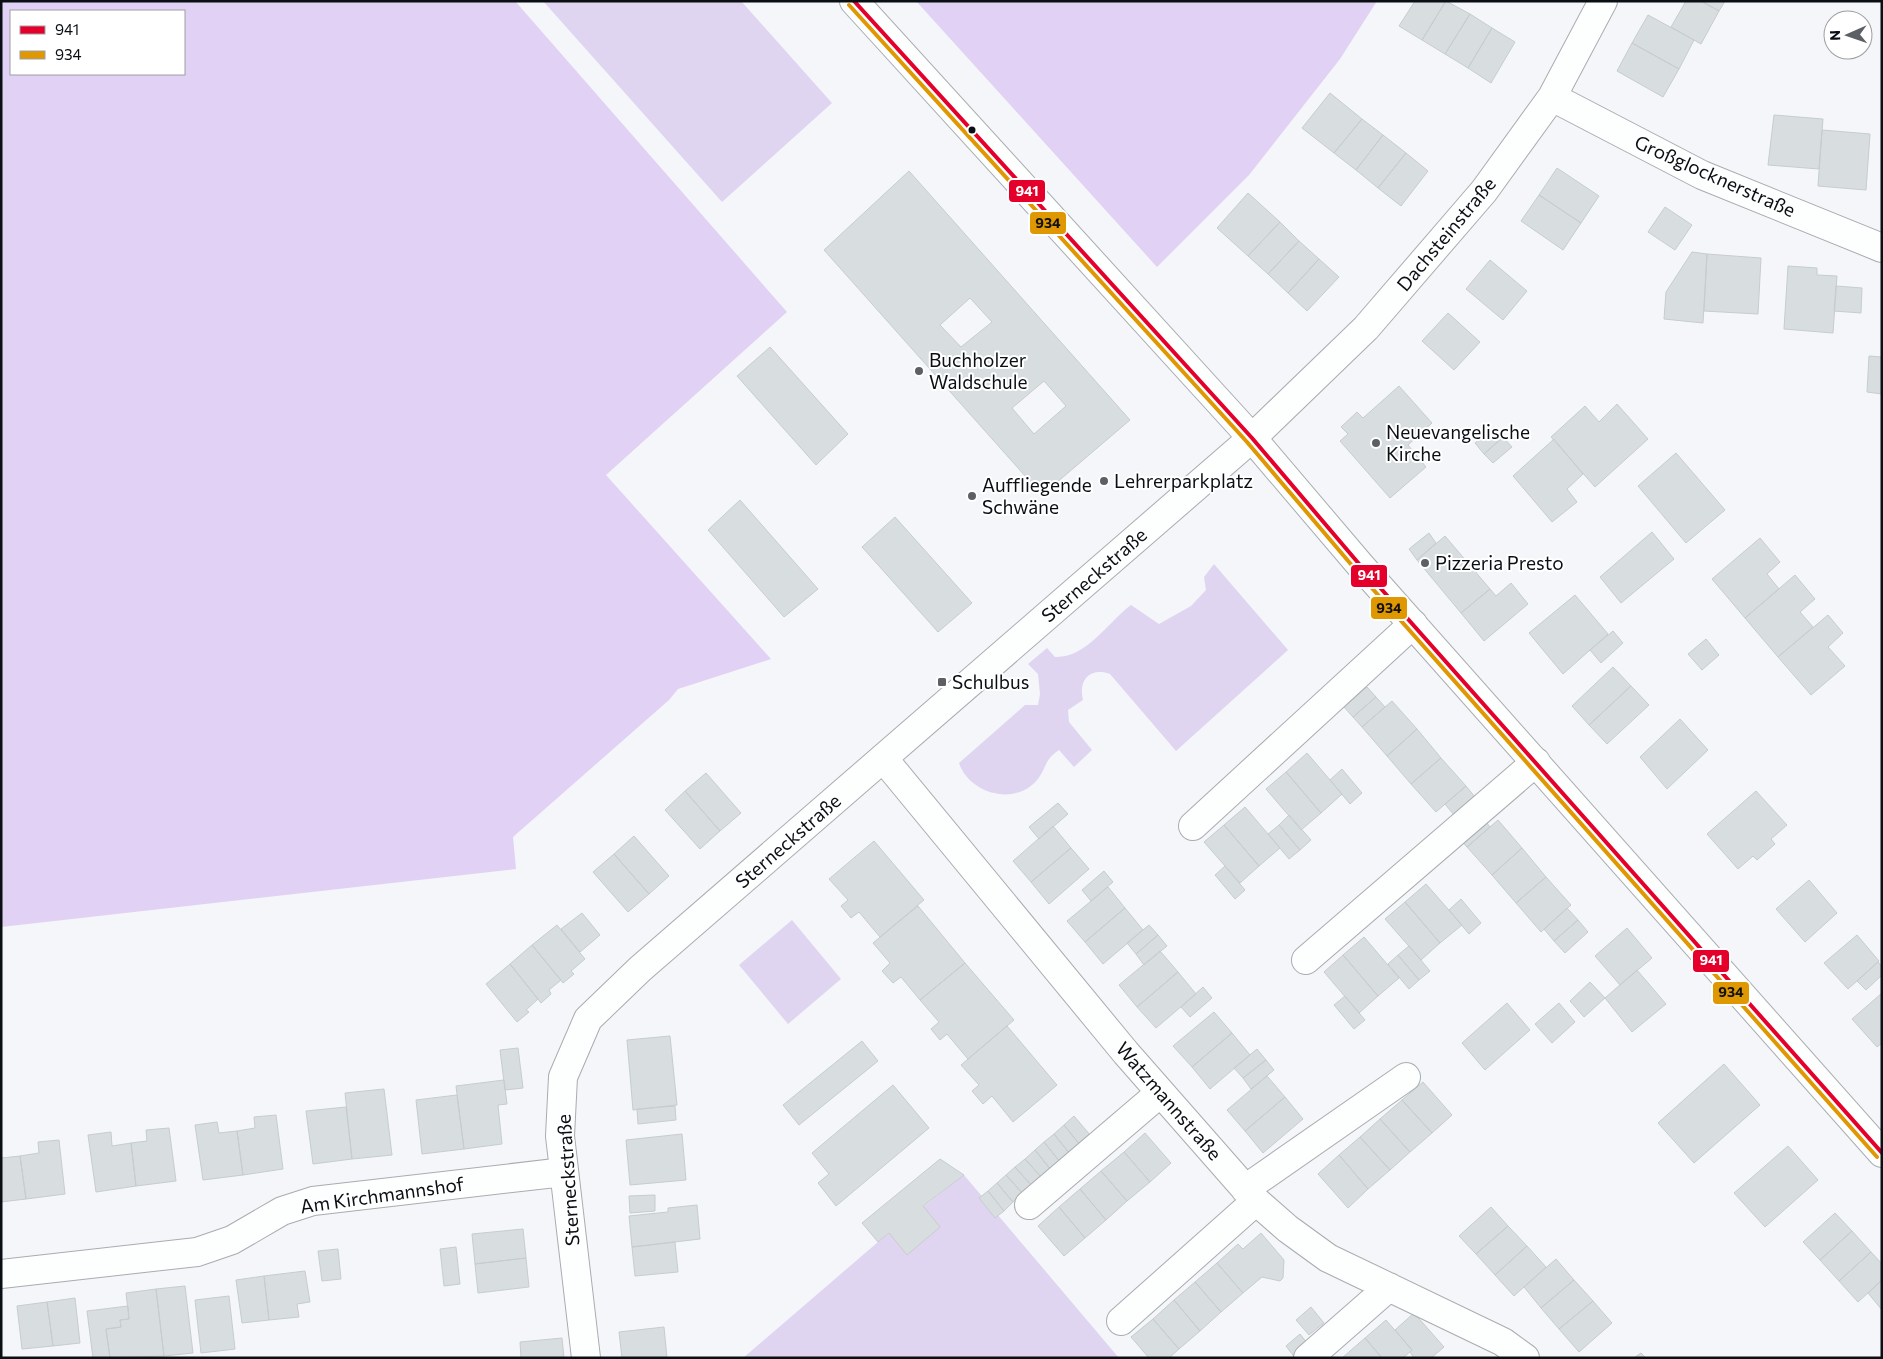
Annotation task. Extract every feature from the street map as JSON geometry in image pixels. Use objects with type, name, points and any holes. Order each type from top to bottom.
[{"type":"street","points":[[854,1],[1252,438],[1413,624],[1882,1153]]},
{"type":"street","name":"Dachsteinstraße","points":[[1252,438],[1366,328],[1484,191],[1552,97],[1603,1]]},
{"type":"street","name":"Großglocknerstraße","points":[[1552,97],[1702,175],[1882,248]]},
{"type":"street","name":"Sterneckstraße","points":[[586,1358],[560,1136],[563,1077],[588,1019],[640,969],[1252,438]]},
{"type":"street","points":[[1193,826],[1413,624]]},
{"type":"street","name":"Watzmannstraße","points":[[883,758],[1160,1093],[1250,1195],[1288,1229],[1328,1258],[1503,1342],[1525,1358]]},
{"type":"street","points":[[1306,960],[1536,762]]},
{"type":"street","points":[[1121,1321],[1250,1195],[1406,1078]]},
{"type":"street","points":[[1029,1205],[1160,1093]]},
{"type":"street","name":"Am Kirchmannshof","points":[[1,1274],[197,1252],[232,1240],[282,1211],[313,1201],[564,1172]]},
{"type":"street","points":[[1308,1358],[1389,1287]]},
{"type":"shaded area","points":[[1,1],[515,1],[787,312],[606,475],[771,659],[678,689],[669,700],[513,837],[516,869],[1,927]]},
{"type":"shaded area","points":[[543,1],[741,1],[832,103],[722,202]]},
{"type":"shaded area","points":[[916,1],[1377,1],[1340,59],[1249,175],[1157,267]]},
{"type":"shaded area","points":[[1214,564],[1288,650],[1176,751],[1110,674],[1097,672],[1091,674],[1084,681],[1082,687],[1083,700],[1068,710],[1069,722],[1092,750],[1074,767],[1059,750],[1050,758],[1037,780],[1017,793],[1005,794],[993,793],[982,789],[964,773],[959,763],[1025,705],[1038,705],[1040,694],[1038,674],[1028,664],[1047,648],[1055,657],[1067,656],[1077,652],[1096,638],[1131,605],[1159,624],[1191,606],[1206,590],[1204,577]]},
{"type":"shaded area","points":[[792,920],[841,979],[788,1024],[739,965]]},
{"type":"shaded area","points":[[964,1175],[1119,1358],[743,1358],[878,1242]]},
{"type":"building","points":[[1415,1],[1446,1],[1422,40],[1399,26]]},
{"type":"building","points":[[1446,1],[1470,14],[1445,54],[1422,40]]},
{"type":"building","points":[[1686,1],[1701,1],[1719,11],[1701,44],[1671,27]]},
{"type":"building","points":[[1701,1],[1725,1],[1719,11]]},
{"type":"building","points":[[1470,14],[1492,28],[1468,68],[1445,54]]},
{"type":"building","points":[[1648,15],[1694,40],[1679,69],[1632,43]]},
{"type":"building","points":[[1492,28],[1515,42],[1491,83],[1468,68]]},
{"type":"building","points":[[1632,43],[1679,69],[1663,97],[1617,71]]},
{"type":"building","points":[[1330,93],[1362,119],[1334,153],[1302,128]]},
{"type":"building","points":[[1774,115],[1823,119],[1819,169],[1768,165]]},
{"type":"building","points":[[1362,119],[1383,135],[1356,170],[1334,153]]},
{"type":"building","points":[[1822,130],[1870,134],[1866,190],[1818,186]]},
{"type":"building","points":[[1383,135],[1406,153],[1378,188],[1356,170]]},
{"type":"building","points":[[1406,153],[1428,171],[1401,206],[1378,188]]},
{"type":"building","points":[[1557,168],[1599,196],[1581,223],[1539,195]]},
{"type":"building","points":[[909,171],[1130,420],[1042,495],[824,250]],"holes":[[[970,298],[992,322],[961,347],[940,325]],[[1044,381],[1066,406],[1034,434],[1012,408]]]},
{"type":"building","points":[[1248,193],[1280,222],[1248,256],[1217,228]]},
{"type":"building","points":[[1539,195],[1581,223],[1563,250],[1521,221]]},
{"type":"building","points":[[1665,207],[1692,225],[1675,250],[1648,232]]},
{"type":"building","points":[[1280,222],[1299,241],[1268,274],[1248,256]]},
{"type":"building","points":[[1299,241],[1319,259],[1288,293],[1268,274]]},
{"type":"building","points":[[1692,252],[1707,254],[1703,323],[1664,319],[1666,292]]},
{"type":"building","points":[[1707,254],[1761,258],[1758,314],[1704,311]]},
{"type":"building","points":[[1319,259],[1339,277],[1307,311],[1288,293]]},
{"type":"building","points":[[1490,260],[1527,291],[1503,320],[1466,289]]},
{"type":"building","points":[[1788,266],[1817,268],[1817,275],[1837,276],[1833,333],[1784,329]]},
{"type":"building","points":[[1836,286],[1862,288],[1861,313],[1834,311]]},
{"type":"building","points":[[1448,313],[1480,342],[1454,370],[1422,341]]},
{"type":"building","points":[[770,347],[848,434],[816,465],[737,376]]},
{"type":"building","points":[[1869,356],[1882,357],[1882,394],[1867,392]]},
{"type":"building","name":"Neuevangelische Kirche","points":[[1399,386],[1432,423],[1408,445],[1426,467],[1390,498],[1340,441],[1348,434],[1341,427],[1357,412],[1363,418]]},
{"type":"building","points":[[1617,404],[1648,439],[1595,487],[1551,437],[1585,406],[1599,422]]},
{"type":"building","points":[[1494,427],[1503,437],[1484,454],[1475,443]]},
{"type":"building","points":[[1503,437],[1512,447],[1493,463],[1484,454]]},
{"type":"building","points":[[1554,439],[1583,474],[1567,489],[1577,502],[1552,522],[1513,476]]},
{"type":"building","points":[[1676,453],[1725,510],[1686,543],[1638,486]]},
{"type":"building","points":[[740,500],[818,589],[784,617],[708,530]]},
{"type":"building","points":[[895,517],[972,603],[938,632],[862,547]]},
{"type":"building","points":[[1652,532],[1674,559],[1621,603],[1600,577]]},
{"type":"building","points":[[1429,533],[1436,543],[1417,560],[1409,549]]},
{"type":"building","points":[[1445,536],[1490,589],[1461,613],[1417,560]]},
{"type":"building","points":[[1760,538],[1780,562],[1767,574],[1779,589],[1745,618],[1712,579]]},
{"type":"building","points":[[1795,575],[1815,599],[1800,612],[1813,627],[1778,657],[1745,618]]},
{"type":"building","points":[[1511,583],[1528,604],[1484,641],[1461,613],[1490,589],[1496,596]]},
{"type":"building","points":[[1575,595],[1608,634],[1563,674],[1529,633]]},
{"type":"building","points":[[1828,615],[1843,633],[1828,647],[1845,666],[1811,695],[1778,657]]},
{"type":"building","points":[[1613,631],[1623,643],[1601,663],[1590,650]]},
{"type":"building","points":[[1706,639],[1719,655],[1702,670],[1688,654]]},
{"type":"building","points":[[1613,667],[1631,686],[1589,725],[1572,706]]},
{"type":"building","points":[[1631,686],[1649,705],[1607,744],[1589,725]]},
{"type":"building","points":[[1367,687],[1376,697],[1353,717],[1344,707]]},
{"type":"building","points":[[1376,697],[1385,707],[1362,727],[1353,717]]},
{"type":"building","points":[[1392,701],[1417,729],[1387,756],[1362,727]]},
{"type":"building","points":[[1680,719],[1708,750],[1667,789],[1640,757]]},
{"type":"building","points":[[1417,729],[1441,758],[1411,784],[1387,756]]},
{"type":"building","points":[[1307,753],[1342,794],[1321,813],[1286,772]]},
{"type":"building","points":[[1441,758],[1466,786],[1436,812],[1411,784]]},
{"type":"building","points":[[1342,769],[1362,793],[1350,804],[1330,780]]},
{"type":"building","points":[[1286,772],[1321,813],[1301,830],[1266,789]]},
{"type":"building","points":[[706,773],[741,813],[720,831],[685,791]]},
{"type":"building","points":[[1466,786],[1475,797],[1454,815],[1445,804]]},
{"type":"building","points":[[685,791],[720,831],[700,849],[665,810]]},
{"type":"building","points":[[1756,791],[1787,825],[1771,839],[1775,844],[1757,860],[1753,856],[1738,869],[1707,834]]},
{"type":"building","points":[[1058,803],[1068,814],[1039,839],[1029,827]]},
{"type":"building","points":[[1245,807],[1280,848],[1259,866],[1224,825]]},
{"type":"building","points":[[1289,815],[1311,840],[1300,850],[1279,825]]},
{"type":"building","points":[[1482,817],[1490,827],[1467,847],[1458,837]]},
{"type":"building","points":[[1498,820],[1522,848],[1492,875],[1467,847]]},
{"type":"building","points":[[1224,825],[1259,866],[1240,883],[1204,842]]},
{"type":"building","points":[[1279,825],[1300,850],[1289,859],[1268,834]]},
{"type":"building","points":[[1053,826],[1071,848],[1031,882],[1013,861]]},
{"type":"building","points":[[634,836],[669,876],[649,894],[614,854]]},
{"type":"building","points":[[874,841],[924,900],[880,937],[859,912],[851,918],[841,906],[848,900],[829,879]]},
{"type":"building","points":[[1071,848],[1089,869],[1049,904],[1031,882]]},
{"type":"building","points":[[1522,848],[1546,877],[1516,903],[1492,875]]},
{"type":"building","points":[[614,854],[649,894],[628,912],[593,872]]},
{"type":"building","points":[[1225,866],[1245,890],[1235,899],[1215,875]]},
{"type":"building","points":[[1104,871],[1113,882],[1091,901],[1082,890]]},
{"type":"building","points":[[1546,877],[1571,905],[1541,932],[1516,903]]},
{"type":"building","points":[[1809,880],[1837,913],[1805,942],[1776,909]]},
{"type":"building","points":[[1426,884],[1462,925],[1440,943],[1405,902]]},
{"type":"building","points":[[1108,887],[1125,908],[1085,942],[1067,921]]},
{"type":"building","points":[[1461,899],[1481,923],[1469,934],[1449,910]]},
{"type":"building","points":[[1405,902],[1440,943],[1421,960],[1385,919]]},
{"type":"building","points":[[918,906],[965,963],[920,1000],[901,977],[893,983],[882,971],[890,963],[873,943]]},
{"type":"building","points":[[1125,908],[1143,930],[1103,964],[1085,942]]},
{"type":"building","points":[[1567,908],[1578,920],[1554,941],[1544,929]]},
{"type":"building","points":[[582,913],[600,935],[580,952],[561,929]]},
{"type":"building","points":[[1578,920],[1588,932],[1565,953],[1554,941]]},
{"type":"building","points":[[557,925],[585,959],[571,971],[574,974],[563,983],[532,945]]},
{"type":"building","points":[[1149,925],[1158,935],[1136,954],[1127,943]]},
{"type":"building","points":[[1627,928],[1652,958],[1620,985],[1595,956]]},
{"type":"building","points":[[1158,935],[1167,946],[1144,965],[1136,954]]},
{"type":"building","points":[[1857,935],[1879,961],[1848,989],[1824,963]]},
{"type":"building","points":[[1364,937],[1399,978],[1378,996],[1343,955]]},
{"type":"building","points":[[532,945],[561,980],[549,990],[551,994],[541,1003],[510,964]]},
{"type":"building","points":[[1409,946],[1430,971],[1419,980],[1398,955]]},
{"type":"building","points":[[1160,951],[1178,972],[1137,1007],[1119,985]]},
{"type":"building","points":[[1343,955],[1378,996],[1359,1013],[1324,972]]},
{"type":"building","points":[[1398,955],[1419,980],[1409,989],[1388,964]]},
{"type":"building","points":[[1878,962],[1882,967],[1882,975],[1866,990],[1857,981]]},
{"type":"building","points":[[965,963],[1014,1020],[968,1059],[947,1034],[940,1040],[931,1029],[939,1022],[920,1000]]},
{"type":"building","points":[[510,964],[538,999],[526,1010],[529,1012],[517,1022],[486,984]]},
{"type":"building","points":[[1637,970],[1666,1004],[1632,1032],[1605,998]]},
{"type":"building","points":[[1178,972],[1196,994],[1156,1028],[1137,1007]]},
{"type":"building","points":[[1590,982],[1605,998],[1584,1017],[1570,1001]]},
{"type":"building","points":[[1203,987],[1212,998],[1190,1017],[1181,1007]]},
{"type":"building","points":[[1882,993],[1882,1043],[1877,1047],[1852,1019]]},
{"type":"building","points":[[1345,996],[1365,1020],[1354,1029],[1334,1005]]},
{"type":"building","points":[[1507,1003],[1530,1030],[1485,1070],[1462,1043]]},
{"type":"building","points":[[1559,1003],[1575,1022],[1552,1043],[1535,1024]]},
{"type":"building","points":[[1214,1012],[1232,1033],[1192,1067],[1173,1046]]},
{"type":"building","points":[[1007,1026],[1057,1085],[1013,1122],[992,1096],[983,1104],[972,1091],[979,1085],[961,1065]]},
{"type":"building","points":[[1232,1033],[1250,1055],[1210,1089],[1192,1067]]},
{"type":"building","points":[[670,1036],[677,1105],[633,1110],[627,1040]]},
{"type":"building","points":[[862,1041],[878,1061],[799,1125],[783,1105]]},
{"type":"building","points":[[518,1048],[523,1088],[505,1090],[500,1050]]},
{"type":"building","points":[[1257,1049],[1266,1060],[1243,1078],[1234,1068]]},
{"type":"building","points":[[1266,1060],[1274,1070],[1251,1089],[1243,1078]]},
{"type":"building","points":[[1724,1064],[1760,1105],[1694,1163],[1658,1123]]},
{"type":"building","points":[[1267,1076],[1285,1097],[1245,1131],[1227,1110]]},
{"type":"building","points":[[504,1080],[507,1104],[498,1105],[502,1144],[464,1149],[456,1086]]},
{"type":"building","points":[[1423,1082],[1452,1115],[1432,1133],[1402,1100]]},
{"type":"building","points":[[893,1085],[929,1128],[836,1206],[818,1183],[829,1174],[812,1153]]},
{"type":"building","points":[[384,1089],[392,1155],[352,1159],[345,1093]]},
{"type":"building","points":[[457,1095],[464,1149],[422,1154],[416,1100]]},
{"type":"building","points":[[1285,1097],[1303,1119],[1263,1153],[1245,1131]]},
{"type":"building","points":[[1402,1100],[1432,1133],[1410,1152],[1380,1119]]},
{"type":"building","points":[[675,1106],[676,1120],[638,1124],[637,1109]]},
{"type":"building","points":[[346,1107],[352,1159],[313,1164],[306,1111]]},
{"type":"building","points":[[276,1115],[283,1169],[243,1175],[237,1131],[255,1128],[254,1117]]},
{"type":"building","points":[[1074,1116],[1091,1136],[1080,1145],[1064,1125]]},
{"type":"building","points":[[1380,1119],[1410,1152],[1390,1170],[1360,1137]]},
{"type":"building","points":[[217,1122],[219,1133],[237,1131],[243,1175],[203,1180],[195,1125]]},
{"type":"building","points":[[1064,1125],[1080,1145],[1070,1154],[1054,1134]]},
{"type":"building","points":[[169,1128],[176,1181],[136,1186],[131,1143],[147,1141],[146,1130]]},
{"type":"building","points":[[111,1132],[112,1146],[131,1143],[136,1186],[96,1192],[88,1135]]},
{"type":"building","points":[[1145,1133],[1171,1163],[1150,1182],[1124,1152]]},
{"type":"building","points":[[682,1134],[686,1180],[630,1185],[626,1140]]},
{"type":"building","points":[[1054,1134],[1070,1154],[1060,1162],[1044,1142]]},
{"type":"building","points":[[1360,1137],[1390,1170],[1368,1189],[1339,1155]]},
{"type":"building","points":[[59,1140],[65,1194],[26,1199],[20,1156],[39,1153],[38,1142]]},
{"type":"building","points":[[1044,1142],[1060,1162],[1051,1170],[1035,1150]]},
{"type":"building","points":[[1788,1146],[1818,1180],[1765,1227],[1734,1193]]},
{"type":"building","points":[[1035,1150],[1051,1170],[1042,1178],[1025,1159]]},
{"type":"building","points":[[1,1152],[2,1158],[20,1156],[26,1199],[1,1202]]},
{"type":"building","points":[[1124,1152],[1150,1182],[1127,1201],[1101,1171]]},
{"type":"building","points":[[1339,1155],[1368,1189],[1348,1208],[1318,1174]]},
{"type":"building","points":[[940,1159],[964,1175],[923,1206],[940,1227],[907,1255],[889,1233],[878,1242],[862,1223]]},
{"type":"building","points":[[1025,1159],[1042,1178],[1032,1186],[1015,1167]]},
{"type":"building","points":[[1015,1167],[1032,1186],[1023,1194],[1006,1175]]},
{"type":"building","points":[[1101,1171],[1127,1201],[1106,1220],[1080,1189]]},
{"type":"building","points":[[1006,1175],[1023,1194],[1013,1202],[997,1183]]},
{"type":"building","points":[[997,1183],[1013,1202],[1004,1211],[988,1191]]},
{"type":"building","points":[[1080,1189],[1106,1220],[1085,1238],[1059,1207]]},
{"type":"building","points":[[988,1191],[1004,1211],[995,1218],[979,1198]]},
{"type":"building","points":[[655,1195],[655,1211],[630,1213],[629,1196]]},
{"type":"building","points":[[697,1205],[700,1239],[632,1247],[629,1216],[668,1212],[668,1208]]},
{"type":"building","points":[[1059,1207],[1085,1238],[1064,1256],[1038,1226]]},
{"type":"building","points":[[1491,1207],[1508,1226],[1476,1254],[1459,1236]]},
{"type":"building","points":[[1835,1213],[1852,1231],[1820,1260],[1803,1242]]},
{"type":"building","points":[[1508,1226],[1527,1246],[1495,1275],[1476,1254]]},
{"type":"building","points":[[523,1229],[526,1258],[475,1264],[472,1234]]},
{"type":"building","points":[[1852,1231],[1871,1252],[1839,1281],[1820,1260]]},
{"type":"building","points":[[1261,1233],[1284,1260],[1283,1278],[1280,1281],[1262,1277],[1243,1293],[1217,1263],[1238,1244],[1243,1249]]},
{"type":"building","points":[[675,1242],[678,1272],[635,1276],[632,1247]]},
{"type":"building","points":[[1527,1246],[1546,1267],[1514,1296],[1495,1275]]},
{"type":"building","points":[[456,1247],[460,1284],[444,1286],[440,1249]]},
{"type":"building","points":[[338,1249],[341,1279],[322,1281],[318,1251]]},
{"type":"building","points":[[1871,1252],[1882,1264],[1882,1280],[1858,1302],[1839,1281]]},
{"type":"building","points":[[526,1258],[529,1287],[478,1293],[475,1264]]},
{"type":"building","points":[[1556,1259],[1574,1280],[1541,1308],[1524,1287]]},
{"type":"building","points":[[1217,1263],[1243,1293],[1221,1312],[1195,1282]]},
{"type":"building","points":[[305,1271],[310,1302],[297,1304],[299,1317],[269,1320],[264,1276]]},
{"type":"building","points":[[264,1276],[269,1320],[242,1323],[236,1280]]},
{"type":"building","points":[[1574,1280],[1593,1301],[1559,1329],[1541,1308]]},
{"type":"building","points":[[1882,1280],[1882,1310],[1868,1293]]},
{"type":"building","points":[[1195,1282],[1221,1312],[1200,1331],[1174,1300]]},
{"type":"building","points":[[185,1286],[193,1353],[164,1356],[156,1289]]},
{"type":"building","points":[[156,1289],[164,1356],[110,1358],[106,1329],[121,1327],[120,1320],[129,1319],[126,1293]]},
{"type":"building","points":[[229,1296],[235,1349],[201,1353],[195,1300]]},
{"type":"building","points":[[75,1298],[80,1343],[53,1346],[47,1302]]},
{"type":"building","points":[[1174,1300],[1200,1331],[1179,1349],[1153,1319]]},
{"type":"building","points":[[1593,1301],[1612,1323],[1579,1352],[1559,1329]]},
{"type":"building","points":[[47,1302],[53,1346],[22,1349],[17,1306]]},
{"type":"building","points":[[128,1306],[129,1319],[120,1320],[121,1327],[106,1329],[110,1358],[93,1358],[87,1311]]},
{"type":"building","points":[[1311,1307],[1324,1323],[1309,1335],[1296,1320]]},
{"type":"building","points":[[1414,1313],[1444,1347],[1431,1358],[1414,1358],[1410,1352],[1412,1350],[1395,1330]]},
{"type":"building","points":[[1153,1319],[1179,1349],[1169,1358],[1149,1358],[1131,1337]]},
{"type":"building","points":[[1386,1320],[1412,1350],[1403,1358],[1382,1358],[1365,1338]]},
{"type":"building","points":[[664,1327],[667,1358],[622,1358],[619,1332]]},
{"type":"building","points":[[1300,1334],[1311,1348],[1295,1358],[1286,1346]]},
{"type":"building","points":[[562,1338],[564,1358],[521,1358],[520,1342]]},
{"type":"building","points":[[1365,1338],[1382,1358],[1342,1358]]},
{"type":"building","points":[[1641,1353],[1646,1358],[1634,1358]]},
{"type":"transit line","name":"941","points":[[854,1],[1252,438],[1360,565],[1882,1153]]},
{"type":"transit line","name":"934","points":[[849,5],[1247,442],[1355,569],[1877,1157]]},
{"type":"place","name":"Buchholzer Waldschule","points":[[919,371]]},
{"type":"place","name":"Neuevangelische Kirche","points":[[1376,443]]},
{"type":"place","name":"Lehrerparkplatz","points":[[1104,481]]},
{"type":"place","name":"Auffliegende Schwäne","points":[[972,496]]},
{"type":"place","name":"Pizzeria Presto","points":[[1425,563]]},
{"type":"place","name":"Schulbus","points":[[942,682]]}]
